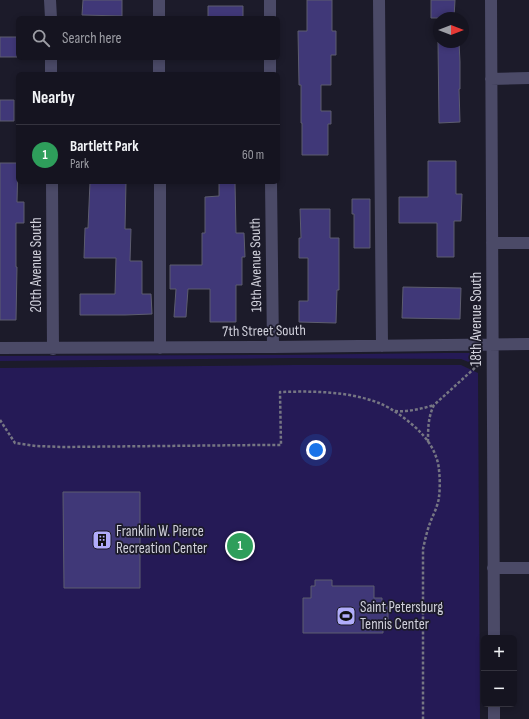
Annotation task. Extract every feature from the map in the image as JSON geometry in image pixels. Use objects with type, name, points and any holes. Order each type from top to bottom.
[{"type":"street","points":[[50,0],[51,16]]},
{"type":"street","points":[[159,0],[159,16]]},
{"type":"street","points":[[270,0],[270,16]]},
{"type":"street","points":[[379,0],[382,346]]},
{"type":"street","name":"18th Avenue South","points":[[491,0],[494,635]]},
{"type":"street","points":[[51,60],[51,72]]},
{"type":"street","points":[[159,60],[159,72]]},
{"type":"street","points":[[270,60],[270,72]]},
{"type":"street","points":[[491,79],[529,78]]},
{"type":"street","name":"20th Avenue South","points":[[52,184],[53,349]]},
{"type":"street","points":[[160,184],[160,348]]},
{"type":"street","name":"19th Avenue South","points":[[272,184],[273,347]]},
{"type":"street","points":[[492,243],[529,243]]},
{"type":"street","name":"7th Street South","points":[[0,348],[53,349],[529,344]]},
{"type":"street","points":[[493,568],[529,568]]},
{"type":"street","points":[[494,707],[494,719]]},
{"type":"path","points":[[428,443],[429,419],[434,405],[477,366],[492,361]]},
{"type":"path","points":[[0,420],[15,443],[36,446],[281,445],[280,392],[349,395],[380,403],[393,411],[414,426],[425,437],[433,449],[439,469],[439,498],[423,549],[423,719]]},
{"type":"path","points":[[393,411],[401,412],[434,405]]},
{"type":"shaded area","points":[[481,353],[481,367],[461,359],[295,358],[0,361],[0,356]]},
{"type":"shaded area","points":[[461,365],[478,373],[480,719],[0,719],[0,368]]},
{"type":"building","points":[[83,0],[122,0],[122,16],[82,15]]},
{"type":"building","points":[[307,0],[332,0],[332,31],[336,31],[336,55],[331,55],[331,85],[321,85],[321,111],[331,111],[331,124],[328,124],[328,155],[302,155],[301,85],[299,85],[298,31],[307,31]]},
{"type":"building","points":[[431,0],[455,0],[454,12],[433,12],[433,18],[431,18]]},
{"type":"building","points":[[208,6],[243,6],[243,16],[208,16]]},
{"type":"building","points":[[0,37],[16,37],[16,57],[0,57]]},
{"type":"building","points":[[438,48],[459,48],[460,122],[439,123]]},
{"type":"building","points":[[0,100],[14,100],[14,121],[0,121]]},
{"type":"building","points":[[428,161],[456,161],[456,194],[462,194],[461,221],[454,221],[454,257],[437,257],[437,223],[399,223],[399,197],[428,197]]},
{"type":"building","points":[[0,163],[16,163],[17,202],[24,202],[24,223],[16,223],[16,320],[0,320]]},
{"type":"building","points":[[90,184],[126,184],[125,229],[131,229],[130,261],[142,261],[142,294],[151,294],[152,314],[80,315],[80,294],[115,294],[116,258],[84,258],[85,228],[88,228]]},
{"type":"building","points":[[219,184],[235,184],[236,233],[244,233],[245,257],[242,257],[242,285],[236,285],[236,322],[210,322],[210,289],[188,289],[186,317],[174,317],[176,289],[170,289],[170,265],[202,265],[202,233],[205,233],[205,197],[219,196]]},
{"type":"building","points":[[352,199],[370,199],[370,248],[354,248],[354,214],[352,214]]},
{"type":"building","points":[[300,209],[330,209],[330,238],[339,238],[339,290],[337,290],[336,323],[299,322],[299,301],[308,301],[308,258],[299,258],[299,238],[301,238]]},
{"type":"building","points":[[403,287],[461,288],[460,319],[402,318]]},
{"type":"building","name":"Franklin W. Pierce Recreation Center","points":[[63,492],[140,492],[140,588],[64,588]]},
{"type":"building","name":"Saint Petersburg Tennis Center","points":[[315,580],[332,580],[332,586],[374,586],[374,598],[382,598],[382,606],[388,606],[388,625],[383,625],[383,633],[303,633],[303,598],[311,598],[311,586],[315,586]]},
{"type":"place","name":"Franklin W. Pierce Recreation Center","points":[[102,540]]},
{"type":"place","name":"Bartlett Park","points":[[240,546]]},
{"type":"place","name":"Saint Petersburg Tennis Center","points":[[346,616]]}]
